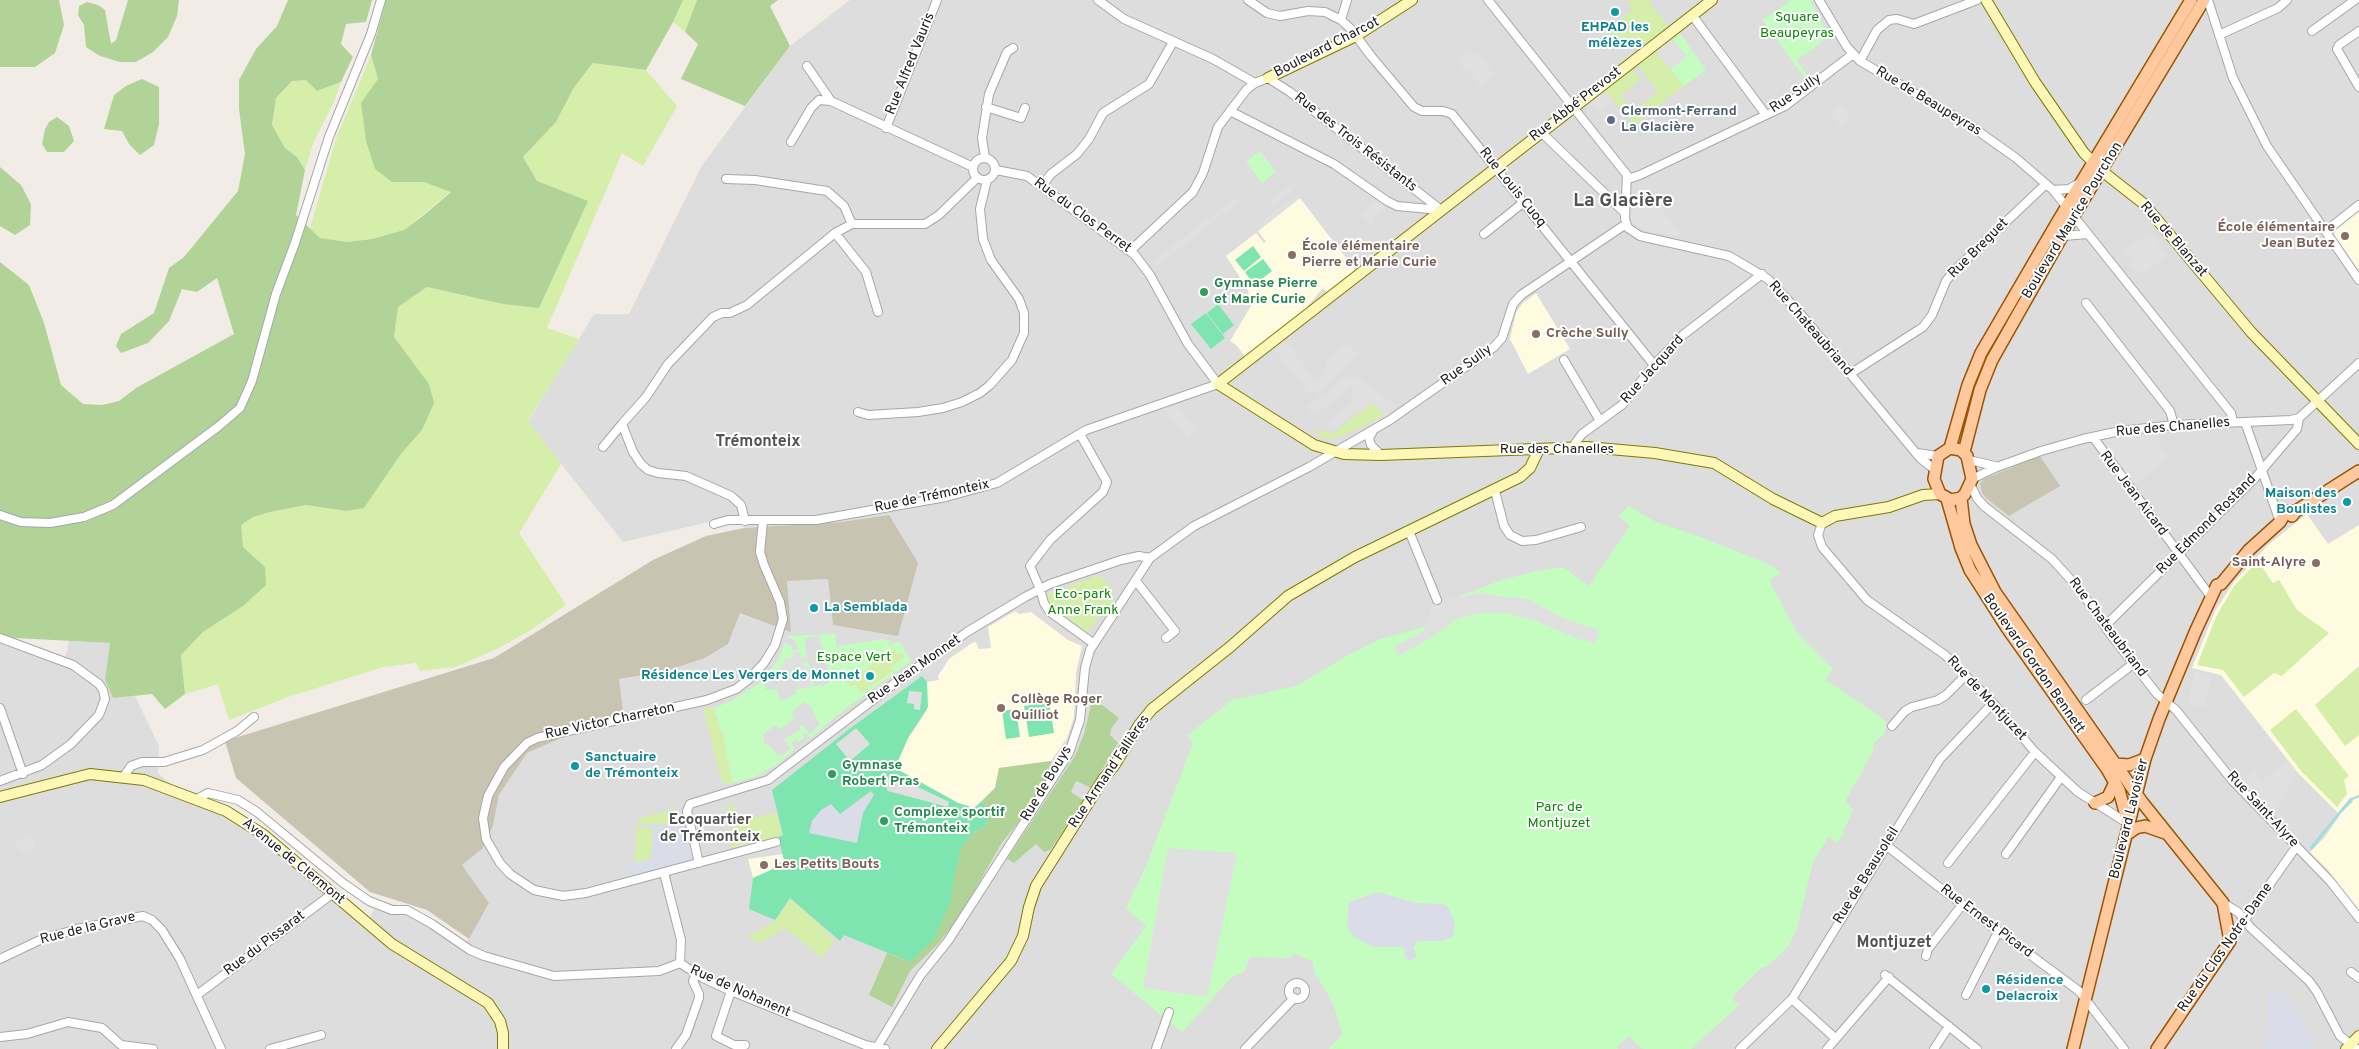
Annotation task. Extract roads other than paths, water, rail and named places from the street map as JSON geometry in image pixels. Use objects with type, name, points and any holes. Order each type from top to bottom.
[{"type":"main road","name":"Boulevard Maurice Pourchon","points":[[1967,456],[1980,390],[1992,360],[2063,236],[2098,167],[2191,0]]},
{"type":"main road","name":"Boulevard Maurice Pourchon","points":[[1950,448],[1968,385],[1981,353],[2066,206],[2082,181],[2098,167],[2206,0]]},
{"type":"main road","points":[[1934,474],[1938,456],[1950,448],[1967,456]]},
{"type":"main road","name":"Boulevard Gordon Bennett","points":[[1967,456],[1964,524],[1981,568],[2010,615],[2136,794],[2166,834],[2223,903]]},
{"type":"main road","name":"Boulevard Lavoisier","points":[[2073,1049],[2145,759],[2166,702],[2214,590],[2248,550],[2280,522],[2287,521],[2296,510],[2359,471]]},
{"type":"main road","name":"Boulevard Gordon Bennett","points":[[1934,474],[1970,570],[2007,628],[2115,782],[2127,830]]},
{"type":"main road","points":[[1944,497],[1967,489]]},
{"type":"main road","points":[[2115,764],[2129,765],[2145,759]]},
{"type":"main road","points":[[2095,803],[2108,797],[2115,782]]},
{"type":"main road","points":[[2127,830],[2145,826],[2166,834]]},
{"type":"main road","points":[[2223,903],[2230,941]]},
{"type":"main road","name":"Rue du Clos Notre-Dame","points":[[2157,1049],[2230,941]]},
{"type":"street","points":[[0,515],[21,522],[50,523],[84,517],[113,505],[219,426],[240,408],[252,381],[276,294],[296,243],[329,137],[370,34],[381,0]]},
{"type":"street","name":"Rue Alfred Vauris","points":[[886,128],[937,0]]},
{"type":"street","points":[[1098,0],[1124,19],[1213,59],[1254,83]]},
{"type":"street","points":[[1248,0],[1267,13],[1280,16],[1308,11],[1325,12],[1341,20],[1347,0]]},
{"type":"street","name":"Boulevard Charcot","points":[[1268,78],[1356,36],[1412,0]]},
{"type":"street","points":[[1488,0],[1624,171],[1628,179],[1626,224]]},
{"type":"street","name":"Rue Abbé Prevost","points":[[1218,384],[1712,0]]},
{"type":"street","name":"Rue de Beaupeyras","points":[[1819,0],[1853,54],[1860,61],[1971,126],[2016,158],[2053,190],[2231,413],[2233,422]]},
{"type":"street","points":[[1860,61],[1877,30],[1889,20],[1897,19],[1914,24],[1976,0]]},
{"type":"street","name":"Rue de Blanzat","points":[[1986,0],[2035,82],[2084,152],[2098,167],[2144,204],[2247,327],[2359,444]]},
{"type":"street","points":[[2206,0],[2233,78],[2267,146],[2359,280]]},
{"type":"street","points":[[2219,36],[2278,8],[2287,0]]},
{"type":"street","points":[[2312,31],[2355,0]]},
{"type":"street","points":[[1692,15],[1766,115]]},
{"type":"street","name":"Rue Louis Cuoq","points":[[1341,20],[1412,104],[1422,111],[1452,114],[1654,365]]},
{"type":"street","points":[[2359,31],[2339,45],[2337,50],[2359,87]]},
{"type":"street","points":[[1042,186],[1051,174],[1077,154],[1089,139],[1103,113],[1150,84],[1173,42]]},
{"type":"street","points":[[985,157],[982,138],[986,107],[994,77],[1007,52],[1013,48]]},
{"type":"street","name":"Rue Sully","points":[[1628,179],[1785,106],[1853,54]]},
{"type":"street","points":[[806,66],[831,101]]},
{"type":"street","points":[[1130,251],[1192,192],[1203,173],[1214,135],[1230,111],[1247,89],[1254,83],[1268,78]]},
{"type":"street","name":"Rue des Trois Résistants","points":[[1268,78],[1290,92],[1441,210]]},
{"type":"street","points":[[791,142],[811,108],[819,100],[831,101],[973,167],[977,178]]},
{"type":"street","points":[[986,107],[1021,118],[1025,108]]},
{"type":"street","points":[[1230,111],[1334,164],[1387,202],[1397,206],[1441,210]]},
{"type":"street","points":[[1542,133],[1625,213]]},
{"type":"street","points":[[858,412],[868,415],[918,412],[962,402],[980,394],[1012,360],[1024,333],[1024,313],[1019,299],[991,260],[983,239],[980,209],[987,180],[993,176],[996,170],[992,160],[985,157],[978,159],[973,167]]},
{"type":"street","name":"Rue du Clos Perret","points":[[996,170],[1027,176],[1130,251],[1150,275],[1188,344],[1218,384]]},
{"type":"street","points":[[977,178],[987,180]]},
{"type":"street","points":[[603,447],[646,397],[668,364],[713,317],[722,313],[730,314],[747,305],[835,233],[852,224],[925,224],[939,215],[977,178]]},
{"type":"street","points":[[726,179],[755,180],[827,191],[844,206],[852,224]]},
{"type":"street","points":[[2053,190],[2069,189],[2082,181]]},
{"type":"street","name":"Rue Breguet","points":[[1850,374],[1922,327],[1932,316],[1946,281],[1954,270],[2046,184]]},
{"type":"street","points":[[1484,234],[1524,202]]},
{"type":"street","points":[[2326,232],[2359,205]]},
{"type":"street","name":"Rue Sully","points":[[1333,452],[1374,431],[1494,347],[1502,338],[1513,304],[1520,295],[1626,224]]},
{"type":"street","name":"Rue Chateaubriand","points":[[1626,224],[1640,236],[1728,256],[1762,274],[1784,294],[1934,474]]},
{"type":"street","points":[[835,233],[866,272],[878,312]]},
{"type":"street","points":[[2063,236],[2088,234]]},
{"type":"street","name":"Rue Jacquard","points":[[1571,448],[1582,434],[1622,405],[1654,365],[1684,335],[1762,274]]},
{"type":"street","points":[[2086,303],[2170,411],[2174,425]]},
{"type":"street","points":[[1564,360],[1600,421]]},
{"type":"street","points":[[2299,418],[2359,363]]},
{"type":"street","name":"Rue de Trémonteix","points":[[714,524],[728,520],[763,522],[816,520],[938,499],[984,487],[998,483],[1096,426],[1218,384]]},
{"type":"street","name":"Rue des Chanelles","points":[[1218,384],[1314,445],[1333,452],[1381,455],[1608,448],[1714,463],[1773,499],[1822,523]]},
{"type":"street","name":"Rue des Chanelles","points":[[1967,489],[1997,467],[2041,451],[2092,437],[2140,428],[2299,418]]},
{"type":"street","name":"Rue Edmond Rostand","points":[[2105,626],[2262,470],[2296,429],[2299,418]]},
{"type":"street","points":[[2245,422],[2280,522]]},
{"type":"street","points":[[622,424],[641,464],[658,473],[686,476],[731,496],[741,505],[745,522]]},
{"type":"street","points":[[1374,431],[1369,438],[1371,445],[1381,455]]},
{"type":"street","points":[[1080,434],[1108,482],[1103,492],[1039,552],[1030,566],[1044,604],[1050,612],[1093,643]]},
{"type":"street","name":"Rue Jean Aicard","points":[[2092,437],[2212,597]]},
{"type":"street","name":"Rue Armand Fallières","points":[[937,1049],[1011,961],[1023,936],[1036,886],[1145,716],[1288,596],[1355,557],[1495,491],[1527,472],[1539,449]]},
{"type":"street","name":"Rue de Bouys","points":[[876,1048],[920,976],[948,941],[1069,753],[1080,720],[1086,668],[1093,643],[1150,558],[1194,526],[1309,467],[1333,452]]},
{"type":"street","points":[[1917,453],[1938,456]]},
{"type":"street","points":[[1967,456],[1997,467]]},
{"type":"street","points":[[1923,495],[1934,474]]},
{"type":"street","name":"Rue Chateaubriand","points":[[1967,489],[1995,515],[2052,559],[2080,590],[2133,664],[2157,694],[2166,702]]},
{"type":"street","points":[[1495,491],[1504,526],[1510,535],[1522,541],[1536,540],[1581,527]]},
{"type":"street","points":[[1822,523],[1829,517],[1889,506],[1923,495],[1944,497]]},
{"type":"street","name":"Rue Victor Charreton","points":[[763,522],[760,552],[780,602],[783,619],[775,646],[750,679],[736,689],[707,700],[537,738],[527,743],[512,757],[488,796],[483,818],[486,839],[500,863],[521,883],[542,892],[563,896],[586,893],[776,842]]},
{"type":"street","name":"Rue de Montjuzet","points":[[1822,523],[1818,535],[1822,547],[1860,593],[1874,606],[1945,655],[1993,703],[2035,752],[2078,792],[2095,803],[2127,830]]},
{"type":"street","points":[[1409,530],[1437,600]]},
{"type":"street","name":"Rue Jean Monnet","points":[[699,863],[687,811],[690,804],[768,780],[864,706],[967,632],[1007,606],[1040,589],[1121,560],[1139,556],[1150,558]]},
{"type":"street","points":[[1136,581],[1175,632],[1166,638]]},
{"type":"street","points":[[0,638],[72,665],[99,684],[105,699],[103,707],[88,729],[42,765],[24,774],[0,781]]},
{"type":"street","points":[[2086,700],[2133,664]]},
{"type":"street","points":[[1892,726],[1905,711],[1926,702],[1938,700],[1965,676]]},
{"type":"street","name":"Rue Saint-Alyre","points":[[2166,702],[2202,740],[2232,780],[2330,881],[2359,918]]},
{"type":"street","name":"Rue de Beausoleil","points":[[1740,1049],[1792,999],[1940,759],[1993,703]]},
{"type":"street","points":[[0,708],[24,774]]},
{"type":"street","points":[[124,776],[131,766],[142,762],[164,762],[203,750],[237,731],[254,717]]},
{"type":"street","points":[[1948,863],[2035,752]]},
{"type":"street","name":"Avenue de Clermont","points":[[0,797],[76,776],[90,774],[124,776],[144,780],[226,810],[254,827],[392,944],[488,1003],[500,1021],[504,1039],[503,1049]]},
{"type":"street","points":[[2006,854],[2061,777]]},
{"type":"street","name":"Rue de Nohanent","points":[[197,799],[208,793],[238,800],[258,812],[343,883],[369,901],[392,910],[407,910],[470,950],[484,956],[554,976],[659,971],[680,963],[696,974],[731,991],[876,1048],[885,1049]]},
{"type":"street","name":"Rue Ernest Picard","points":[[1886,845],[1962,905],[2079,991],[2124,1049]]},
{"type":"street","name":"Rue du Clos Notre-Dame","points":[[2230,941],[2296,847]]},
{"type":"street","points":[[664,872],[681,940],[680,963]]},
{"type":"street","name":"Rue du Pissarat","points":[[197,995],[332,894]]},
{"type":"street","points":[[2223,903],[2245,919],[2250,928],[2309,981],[2317,992],[2340,1036],[2351,1048],[2359,1036]]},
{"type":"street","points":[[1926,956],[1928,949],[1962,905]]},
{"type":"street","name":"Rue de la Grave","points":[[0,959],[40,940],[77,929],[143,916],[152,920],[162,930],[180,959],[221,1049]]},
{"type":"street","points":[[1966,995],[1998,932]]},
{"type":"street","points":[[2351,972],[2359,978]]},
{"type":"street","points":[[676,1049],[686,1035],[699,998],[699,994],[692,981],[696,974]]},
{"type":"street","points":[[1827,1049],[1887,976],[1977,1049]]},
{"type":"street","points":[[731,991],[716,1036],[734,1045],[744,1045]]},
{"type":"street","points":[[1245,1049],[1294,998]]},
{"type":"street","points":[[1792,999],[1835,1038]]},
{"type":"street","points":[[1156,1049],[1169,1012]]},
{"type":"street","points":[[0,1037],[27,1034],[68,1022],[102,1028],[121,1047],[153,1049]]},
{"type":"street","points":[[1934,1049],[1949,1026]]},
{"type":"street","points":[[270,1049],[321,1035]]},
{"type":"water","points":[[2351,797],[2353,801],[2341,813],[2312,850],[2309,848]]},
{"type":"waterway","points":[[2350,800],[2359,796]]},
{"type":"place","name":"EHPAD les mélèzes","points":[[1615,12]]},
{"type":"place","name":"Clermont-Ferrand La Glacière","points":[[1611,120]]},
{"type":"place","name":"École élémentaire Jean Butez","points":[[2345,236]]},
{"type":"place","name":"École élémentaire Pierre et Marie Curie","points":[[1292,255]]},
{"type":"place","name":"Gymnase Pierre et Marie Curie","points":[[1204,292]]},
{"type":"place","name":"Crèche Sully","points":[[1536,334]]},
{"type":"place","name":"Maison des Boulistes","points":[[2347,502]]},
{"type":"place","name":"Saint-Alyre","points":[[2316,563]]},
{"type":"place","name":"La Semblada","points":[[814,608]]},
{"type":"place","name":"Résidence Les Vergers de Monnet","points":[[870,676]]},
{"type":"place","name":"Collège Roger Quilliot","points":[[1001,708]]},
{"type":"place","name":"Sanctuaire de Trémonteix","points":[[575,766]]},
{"type":"place","name":"Gymnase Robert Pras","points":[[832,774]]},
{"type":"place","name":"Complexe sportif Trémonteix","points":[[884,821]]},
{"type":"place","name":"Les Petits Bouts","points":[[764,865]]},
{"type":"place","name":"Résidence Delacroix","points":[[1986,989]]},
{"type":"district","name":"La Glacière","points":[[1623,202]]},
{"type":"district","name":"Trémonteix","points":[[758,443]]},
{"type":"district","name":"Ecoquartier de Trémonteix","points":[[710,830]]},
{"type":"district","name":"Montjuzet","points":[[1894,944]]},
{"type":"park label","name":"Square Beaupeyras","points":[[1797,26]]},
{"type":"park label","name":"Eco-park Anne Frank","points":[[1083,604]]},
{"type":"park label","name":"Espace Vert","points":[[854,658]]},
{"type":"park label","name":"Parc de Montjuzet","points":[[1559,816]]}]
